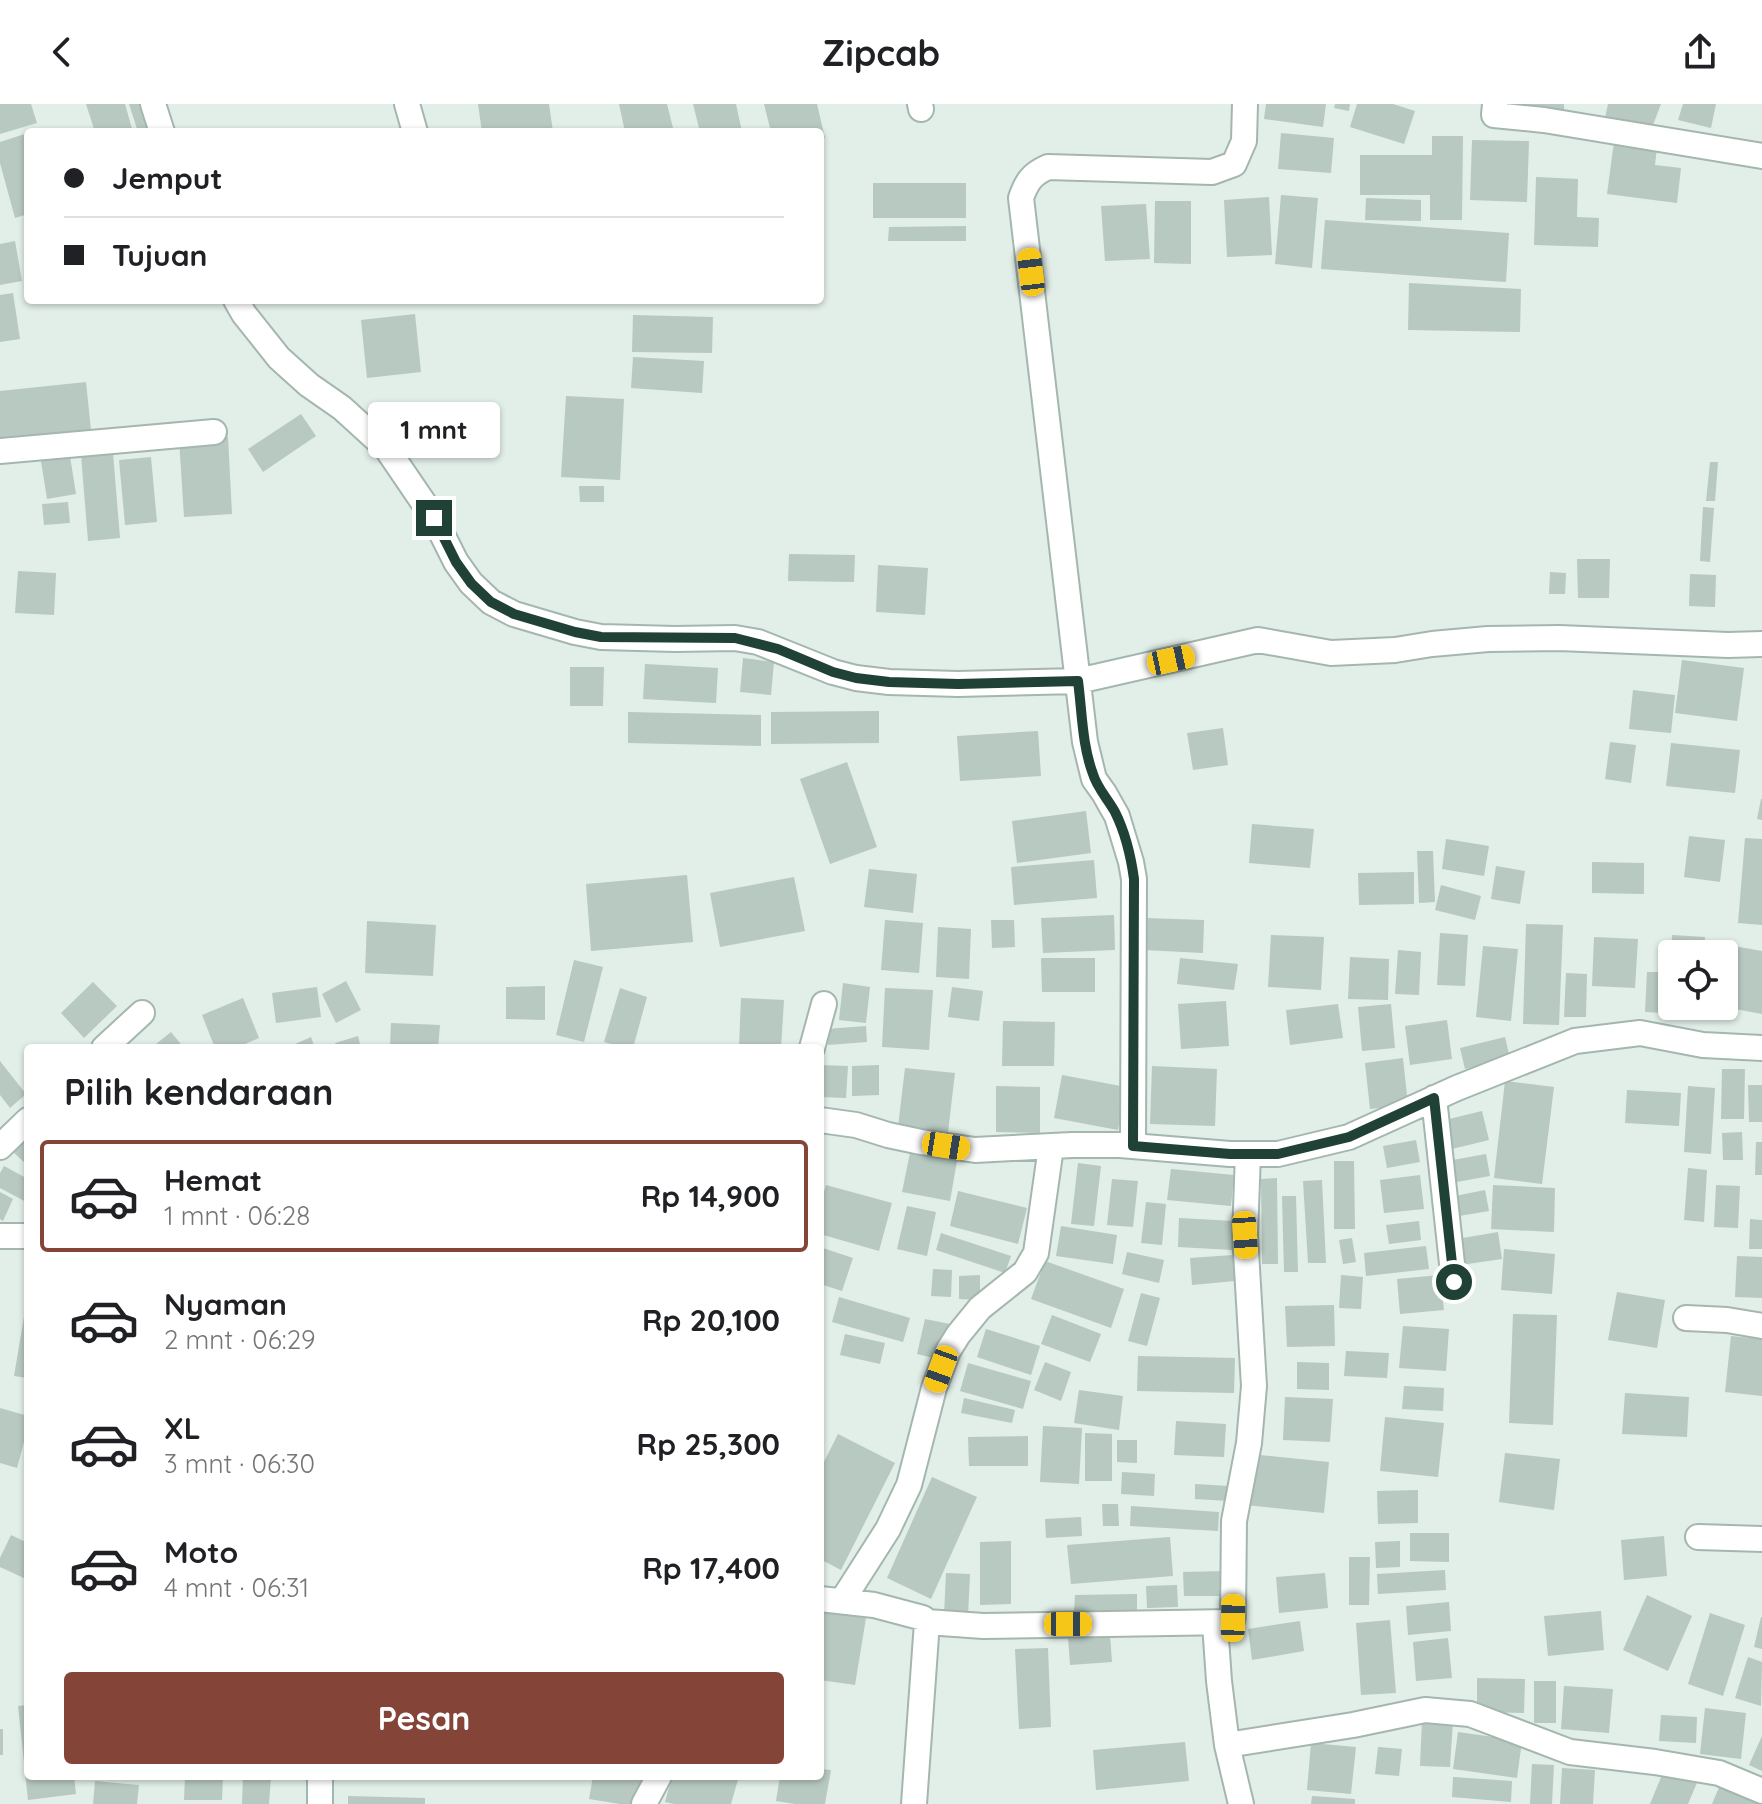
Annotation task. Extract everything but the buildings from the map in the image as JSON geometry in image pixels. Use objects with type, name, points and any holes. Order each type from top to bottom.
[{"type":"street","points":[[153,104],[161,128]]},
{"type":"street","points":[[407,104],[414,128]]},
{"type":"street","points":[[1133,1146],[1134,879],[1117,816],[1094,779],[1085,742],[1021,198],[1026,183],[1035,173],[1048,167],[1212,172],[1234,164],[1244,141],[1245,104]]},
{"type":"street","points":[[1495,104],[1494,115],[1544,120],[1762,156]]},
{"type":"street","points":[[239,304],[279,358],[387,449],[434,518],[456,562],[471,583],[491,602],[514,614],[575,632],[601,637],[735,638],[758,642],[856,678],[958,684],[1078,681],[1258,640],[1331,653],[1395,650],[1488,639],[1762,644]]},
{"type":"street","points":[[0,451],[214,432]]},
{"type":"street","points":[[813,1044],[824,1004]]},
{"type":"street","points":[[108,1044],[142,1013]]},
{"type":"street","points":[[824,1121],[856,1125],[921,1142],[975,1150],[1096,1145],[1278,1154],[1349,1137],[1434,1098],[1575,1041],[1640,1033],[1703,1045],[1762,1048]]},
{"type":"street","points":[[1434,1098],[1454,1282]]},
{"type":"street","points":[[0,1147],[24,1124]]},
{"type":"street","points":[[831,1600],[888,1529],[909,1485],[934,1388],[948,1351],[980,1308],[1025,1272],[1036,1253],[1051,1147]]},
{"type":"street","points":[[831,1600],[874,1605],[923,1618],[927,1622],[983,1626],[1231,1622],[1234,1521],[1249,1443],[1254,1386],[1245,1235],[1248,1154]]},
{"type":"street","points":[[0,1236],[24,1236]]},
{"type":"street","points":[[1686,1318],[1762,1326]]},
{"type":"street","points":[[1698,1537],[1762,1539]]},
{"type":"street","points":[[914,1804],[927,1622]]},
{"type":"street","points":[[1215,1624],[1227,1745],[1241,1804]]},
{"type":"street","points":[[1227,1745],[1425,1710],[1470,1714],[1570,1752],[1719,1773],[1762,1791]]},
{"type":"street","points":[[320,1780],[320,1804]]},
{"type":"street","points":[[644,1804],[657,1780]]},
{"type":"route","points":[[434,518],[456,562],[471,583],[491,602],[514,614],[575,632],[601,637],[735,638],[758,642],[833,672],[889,682],[1078,681],[1091,769],[1117,816],[1134,879],[1133,1146],[1230,1154],[1278,1154],[1349,1137],[1434,1098],[1454,1282]]}]
